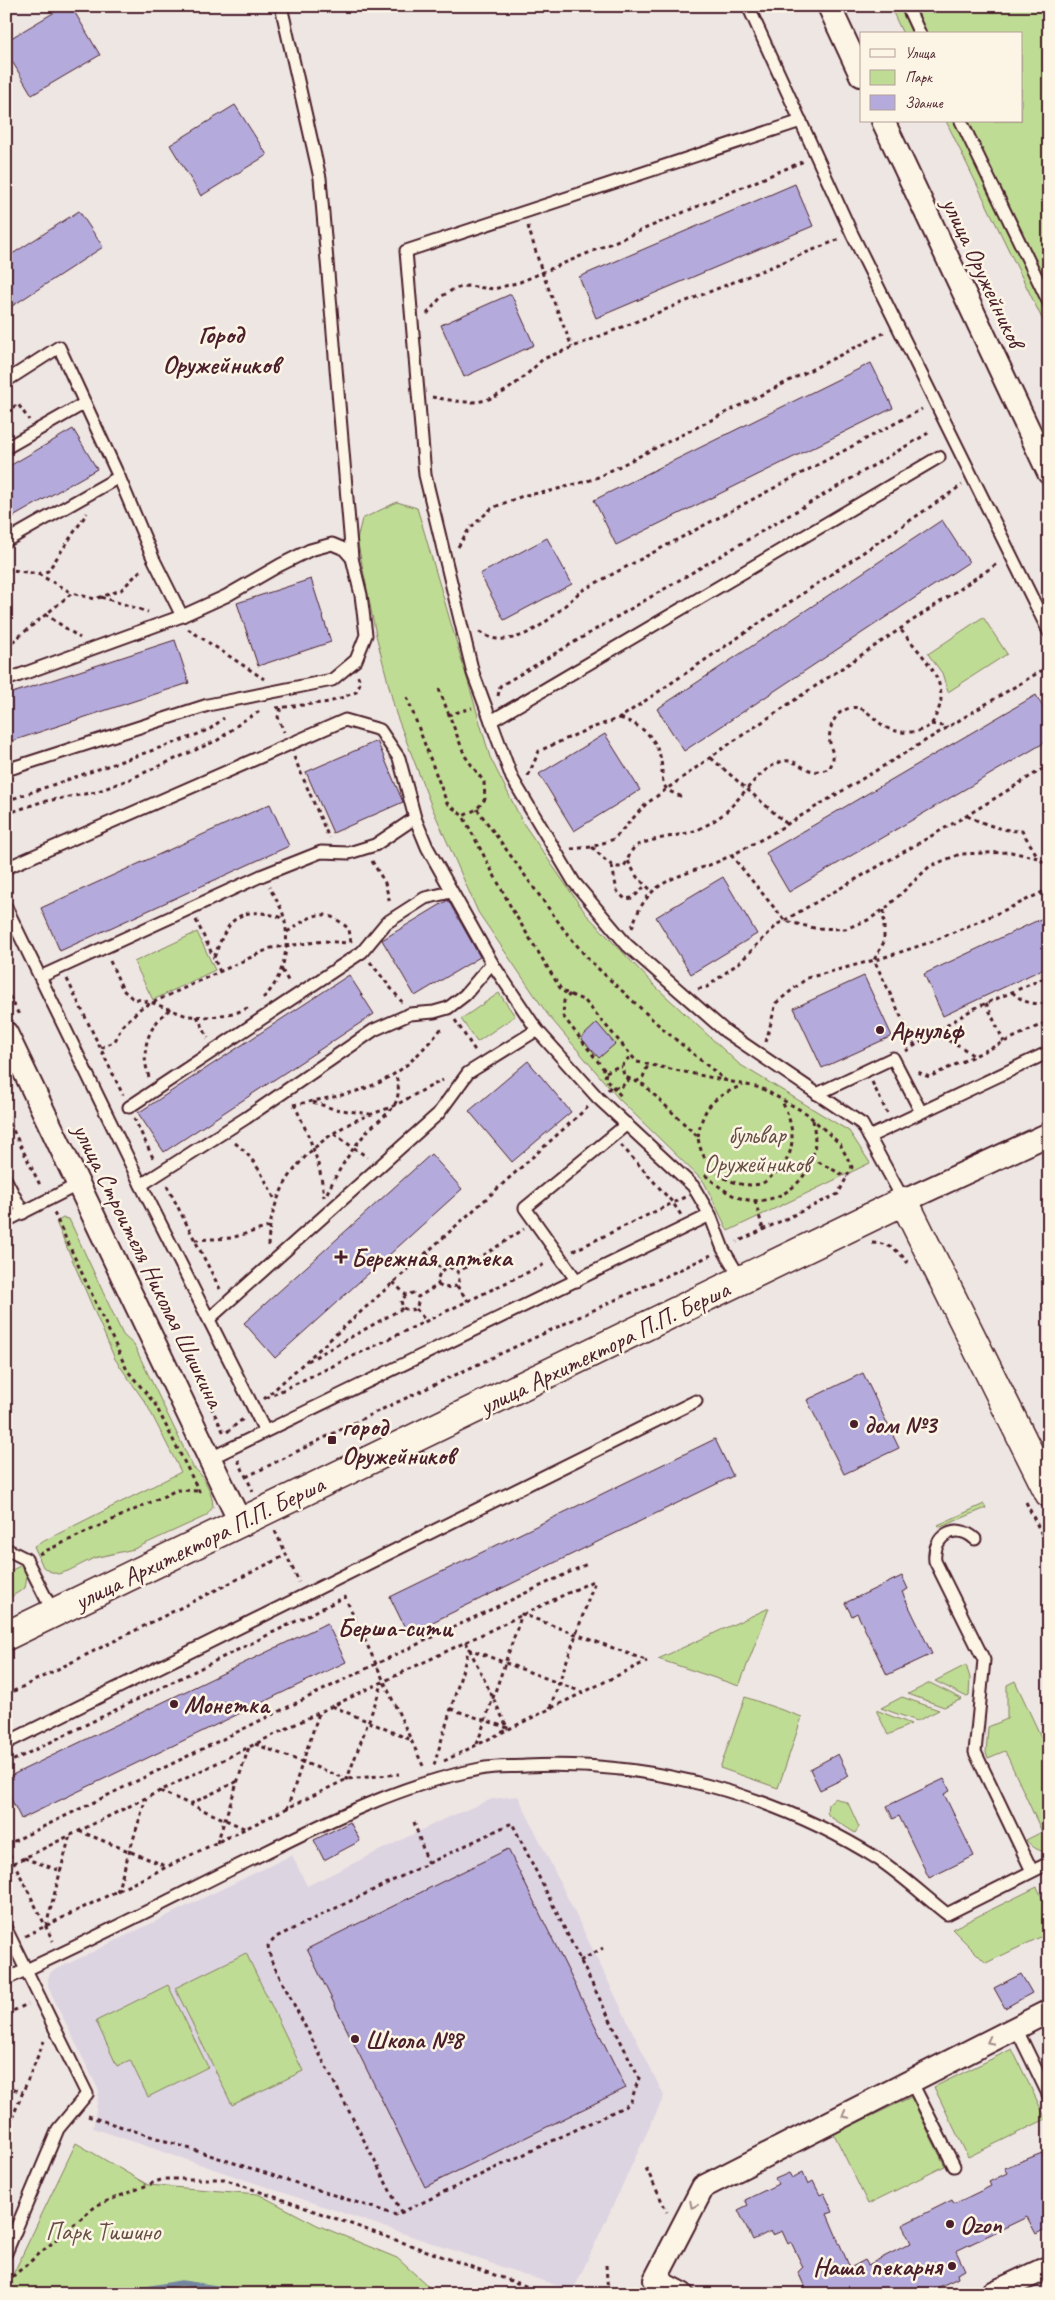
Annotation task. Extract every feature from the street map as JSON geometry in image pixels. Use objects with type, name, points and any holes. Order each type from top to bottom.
[{"type":"street","points":[[829,6],[860,73]]},
{"type":"street","name":"улица Оружейников","points":[[883,122],[1049,473]]},
{"type":"street","name":"улица Строителя Николая Шишкина","points":[[6,1033],[240,1522]]},
{"type":"street","points":[[1036,1495],[904,1200],[1049,1134]]},
{"type":"street","name":"улица Архитектора П.П. Берша","points":[[6,1636],[742,1281],[904,1200]]},
{"type":"street","points":[[682,2294],[655,2280],[703,2187],[1049,2011]]},
{"type":"street","points":[[991,2294],[1049,2267]]},
{"type":"lane","points":[[6,770],[208,705],[332,680],[356,660],[366,635],[361,594],[352,558],[320,178],[281,6]]},
{"type":"lane","points":[[748,6],[852,234],[1049,632]]},
{"type":"lane","points":[[907,6],[919,32]]},
{"type":"lane","points":[[801,121],[406,251],[425,475],[473,673],[512,778],[574,882],[627,945],[724,1031],[862,1124],[904,1200]]},
{"type":"lane","points":[[961,122],[1049,303]]},
{"type":"lane","points":[[6,381],[59,346],[119,477],[176,618]]},
{"type":"lane","points":[[6,448],[85,404]]},
{"type":"lane","points":[[491,721],[939,457]]},
{"type":"lane","points":[[6,541],[119,477]]},
{"type":"lane","points":[[6,680],[176,618],[226,596],[310,550],[332,544],[344,548],[352,558]]},
{"type":"lane","points":[[6,868],[345,720],[380,730],[399,758],[415,818],[427,846],[492,963],[537,1030],[598,1098],[693,1186],[710,1215],[724,1248],[742,1281]]},
{"type":"lane","points":[[40,976],[263,876],[322,852],[349,854],[375,845],[415,818]]},
{"type":"lane","points":[[129,1107],[362,952],[386,923],[425,898],[451,892]]},
{"type":"lane","points":[[6,907],[141,1185],[210,1319],[265,1432]]},
{"type":"lane","points":[[141,1185],[222,1134],[374,1030],[410,1014],[450,1011],[492,963]]},
{"type":"lane","points":[[210,1319],[438,1114],[468,1073],[537,1030]]},
{"type":"lane","points":[[869,1137],[1049,1052]]},
{"type":"lane","points":[[818,1094],[893,1058],[921,1112]]},
{"type":"lane","points":[[577,1281],[524,1208],[627,1124]]},
{"type":"lane","points":[[6,1180],[22,1214]]},
{"type":"lane","points":[[6,1221],[79,1184]]},
{"type":"lane","points":[[211,1458],[710,1215]]},
{"type":"lane","points":[[6,1743],[696,1401]]},
{"type":"lane","points":[[975,1539],[968,1532],[958,1531],[946,1534],[938,1540],[934,1550],[935,1561],[984,1660],[975,1752],[1032,1871]]},
{"type":"lane","points":[[6,1549],[26,1560],[53,1612]]},
{"type":"lane","points":[[6,1979],[345,1812],[413,1787],[481,1768],[557,1765],[630,1770],[685,1779],[740,1796],[811,1823],[879,1860],[947,1914],[1049,1863]]},
{"type":"lane","points":[[6,1928],[26,1970],[34,2000],[87,2094],[58,2129],[6,2253]]},
{"type":"lane","points":[[1016,2028],[1049,2096]]},
{"type":"lane","points":[[911,2081],[954,2166]]},
{"type":"path","points":[[414,330],[442,296],[454,289],[467,286],[494,289],[520,282],[817,156]]},
{"type":"path","points":[[524,212],[542,272],[572,347]]},
{"type":"path","points":[[418,395],[472,403],[498,396],[543,360],[852,234]]},
{"type":"path","points":[[447,564],[469,529],[492,508],[525,495],[547,492],[594,479],[898,326]]},
{"type":"path","points":[[462,626],[497,639],[522,637],[552,617],[581,591],[936,402]]},
{"type":"path","points":[[6,412],[18,404],[29,420],[36,415]]},
{"type":"path","points":[[448,715],[498,700],[500,686],[930,432]]},
{"type":"path","points":[[521,793],[539,751],[586,730],[620,718],[972,478]]},
{"type":"path","points":[[38,574],[48,571],[88,512]]},
{"type":"path","points":[[555,851],[592,846],[614,838],[646,804],[666,789],[1010,555]]},
{"type":"path","points":[[6,569],[38,574],[72,593],[95,599],[121,590],[153,558]]},
{"type":"path","points":[[6,647],[72,593]]},
{"type":"path","points":[[100,597],[176,618],[281,690],[282,708],[278,717],[335,853]]},
{"type":"path","points":[[46,614],[93,648]]},
{"type":"path","points":[[901,630],[938,679],[942,695],[939,710],[931,724]]},
{"type":"path","points":[[272,709],[330,702],[356,692],[360,683],[358,674],[350,665]]},
{"type":"path","points":[[627,945],[638,910],[653,892],[668,880],[731,855],[787,824],[1049,666]]},
{"type":"path","points":[[439,689],[465,756],[484,782],[485,799],[477,809],[463,816]]},
{"type":"path","points":[[246,1477],[372,1414],[838,1194],[852,1167],[840,1144],[806,1113],[761,1088],[637,1062],[585,1002],[562,991],[513,911],[463,816],[447,803],[407,698]]},
{"type":"path","points":[[592,846],[612,866],[618,868],[624,866],[633,848],[643,841],[668,839],[694,831],[718,818],[771,766],[782,761],[793,762],[810,771],[820,773],[830,768],[834,756],[830,742],[830,727],[839,713],[852,708],[863,710],[874,716],[885,727],[900,732],[917,730],[931,724],[949,727]]},
{"type":"path","points":[[6,814],[40,802],[96,792],[130,779],[218,740],[243,721],[265,710]]},
{"type":"path","points":[[6,801],[191,737],[210,729],[227,715]]},
{"type":"path","points":[[620,718],[637,724],[654,741],[661,756],[663,782],[666,789],[684,797]]},
{"type":"path","points":[[711,758],[787,824]]},
{"type":"path","points":[[680,992],[706,987],[741,961],[784,921],[966,816],[1049,765]]},
{"type":"path","points":[[477,809],[565,931],[589,960],[664,1030],[725,1081]]},
{"type":"path","points":[[966,816],[993,827],[1010,831],[1022,831],[1038,858],[1049,866]]},
{"type":"path","points":[[364,848],[385,883],[390,900],[392,919]]},
{"type":"path","points":[[731,855],[784,921],[814,928],[845,929],[868,920],[884,910],[930,866],[960,854],[1010,852],[1038,858]]},
{"type":"path","points":[[628,860],[637,877],[653,892]]},
{"type":"path","points":[[612,866],[617,891],[625,899],[633,898],[646,885]]},
{"type":"path","points":[[102,948],[115,970],[126,995],[132,998],[153,1003],[187,1016],[211,1017],[238,1012],[256,1004],[274,989],[281,970],[287,932],[282,911],[263,876]]},
{"type":"path","points":[[762,1057],[776,1003],[807,978],[931,942],[1049,889]]},
{"type":"path","points":[[191,908],[220,972]]},
{"type":"path","points":[[874,960],[884,942],[884,910]]},
{"type":"path","points":[[214,958],[220,940],[233,919],[251,913],[264,912],[284,918]]},
{"type":"path","points":[[287,932],[305,920],[323,913],[335,916],[349,929],[351,944]]},
{"type":"path","points":[[101,1048],[115,1041],[122,1026],[140,1008],[271,948],[324,941],[356,944],[410,1014]]},
{"type":"path","points":[[874,960],[915,1046]]},
{"type":"path","points":[[61,967],[161,1173],[227,1303]]},
{"type":"path","points":[[893,1058],[972,1009],[1049,976]]},
{"type":"path","points":[[1012,992],[1021,1000],[1033,1004],[1044,1003],[1049,1000]]},
{"type":"path","points":[[570,994],[564,1001],[563,1016],[606,1072],[605,1078],[623,1098]]},
{"type":"path","points":[[986,1003],[1004,1042]]},
{"type":"path","points":[[1044,1003],[1049,1013]]},
{"type":"path","points":[[157,1088],[149,1078],[144,1063],[146,1040],[158,1019],[170,1010]]},
{"type":"path","points":[[284,1107],[338,1096],[382,1083],[410,1063],[441,1029],[450,1011],[483,1063]]},
{"type":"path","points":[[197,1016],[215,1050]]},
{"type":"path","points":[[893,1058],[929,1077],[1049,1021]]},
{"type":"path","points":[[934,1034],[960,1046],[974,1056]]},
{"type":"path","points":[[630,1079],[625,1076],[622,1067],[623,1063],[631,1056]]},
{"type":"path","points":[[636,1082],[643,1077],[648,1065]]},
{"type":"path","points":[[606,1072],[622,1067]]},
{"type":"path","points":[[867,1070],[893,1126]]},
{"type":"path","points":[[286,1090],[315,1149],[321,1171],[324,1198],[365,1133],[395,1105],[399,1092],[399,1083],[395,1074]]},
{"type":"path","points":[[268,1267],[269,1227],[276,1201],[293,1169],[315,1149],[347,1125],[395,1105],[452,1076]]},
{"type":"path","points":[[698,1137],[706,1108],[721,1094],[744,1085]]},
{"type":"path","points":[[311,1101],[334,1109],[371,1114]]},
{"type":"path","points":[[6,1116],[48,1200],[127,1370],[155,1404],[199,1491]]},
{"type":"path","points":[[702,1173],[722,1189],[740,1198],[755,1201],[772,1199],[786,1194],[799,1181],[814,1150],[813,1119]]},
{"type":"path","points":[[222,1134],[239,1146],[251,1159],[276,1201]]},
{"type":"path","points":[[334,1134],[380,1166]]},
{"type":"path","points":[[613,1136],[673,1203],[687,1226]]},
{"type":"path","points":[[811,1158],[847,1177]]},
{"type":"path","points":[[262,1400],[696,1192]]},
{"type":"path","points":[[755,1201],[764,1229]]},
{"type":"path","points":[[458,1272],[535,1222]]},
{"type":"path","points":[[195,1240],[231,1238],[269,1227]]},
{"type":"path","points":[[872,1243],[885,1244],[898,1251],[910,1266]]},
{"type":"path","points":[[426,1253],[442,1270]]},
{"type":"path","points":[[438,1285],[438,1277],[442,1270],[449,1267],[458,1272]]},
{"type":"path","points":[[457,1286],[459,1280],[458,1272]]},
{"type":"path","points":[[393,1282],[406,1295]]},
{"type":"path","points":[[438,1285],[444,1288],[457,1286]]},
{"type":"path","points":[[418,1297],[438,1285]]},
{"type":"path","points":[[457,1286],[468,1301]]},
{"type":"path","points":[[403,1308],[401,1301],[406,1295],[413,1293],[418,1297]]},
{"type":"path","points":[[416,1309],[418,1297]]},
{"type":"path","points":[[301,1365],[403,1308],[416,1309]]},
{"type":"path","points":[[416,1309],[426,1321]]},
{"type":"path","points":[[26,1560],[177,1490],[199,1491],[242,1468]]},
{"type":"path","points":[[1036,1495],[1049,1549]]},
{"type":"path","points":[[6,1695],[286,1555]]},
{"type":"path","points":[[59,1954],[6,1846],[376,1664],[587,1564]]},
{"type":"path","points":[[6,1867],[332,1706],[595,1580],[550,1708]]},
{"type":"path","points":[[6,1764],[345,1597],[425,1770]]},
{"type":"path","points":[[416,1773],[426,1772],[425,1770],[477,1744],[648,1661],[522,1614]]},
{"type":"path","points":[[477,1744],[522,1614]]},
{"type":"path","points":[[466,1642],[508,1729]]},
{"type":"path","points":[[469,1649],[582,1692]]},
{"type":"path","points":[[433,1766],[469,1649]]},
{"type":"path","points":[[347,1779],[384,1681]]},
{"type":"path","points":[[332,1706],[412,1740]]},
{"type":"path","points":[[451,1709],[508,1729]]},
{"type":"path","points":[[287,1809],[320,1712]]},
{"type":"path","points":[[255,1744],[347,1779]]},
{"type":"path","points":[[217,1844],[250,1747]]},
{"type":"path","points":[[13,1942],[117,1893],[347,1779],[406,1774]]},
{"type":"path","points":[[190,1804],[238,1781]]},
{"type":"path","points":[[159,1791],[247,1829]]},
{"type":"path","points":[[117,1893],[146,1798]]},
{"type":"path","points":[[414,1822],[428,1864]]},
{"type":"path","points":[[73,2111],[396,2215],[630,2104],[639,2078],[512,1823],[276,1937],[268,1946],[271,1960],[401,2212]]},
{"type":"path","points":[[78,1831],[168,1867]]},
{"type":"path","points":[[46,1926],[70,1835]]},
{"type":"path","points":[[24,1858],[61,1871]]},
{"type":"path","points":[[580,1961],[603,1948]]},
{"type":"path","points":[[6,2014],[34,2000],[34,2012]]},
{"type":"path","points":[[6,2133],[45,2039]]},
{"type":"path","points":[[6,2087],[23,2092]]},
{"type":"path","points":[[646,2168],[667,2212],[684,2224]]},
{"type":"path","points":[[6,2282],[96,2205],[163,2179],[224,2179],[548,2294]]},
{"type":"path","points":[[606,2265],[608,2294]]},
{"type":"path","points":[[180,2294],[197,2294]]},
{"type":"shaded area","name":"Школа №8","points":[[518,1796],[664,2096],[573,2291],[93,2128],[99,2091],[48,1987],[48,1978],[51,1972],[292,1855],[307,1886],[442,1820],[492,1799]]},
{"type":"green space","points":[[890,6],[1049,6],[1049,333],[946,122],[1022,122],[1022,32],[902,32]]},
{"type":"green space","name":"бульвар Оружейников","points":[[397,502],[417,508],[490,757],[523,823],[586,914],[656,987],[739,1064],[849,1131],[870,1163],[728,1231],[704,1182],[618,1098],[548,1015],[478,912],[431,805],[396,714],[376,635],[357,539],[362,519]]},
{"type":"green space","points":[[983,617],[1007,654],[948,692],[942,673],[928,654]]},
{"type":"green space","points":[[197,932],[215,970],[153,1000],[134,962]]},
{"type":"green space","points":[[499,993],[515,1016],[477,1042],[461,1019]]},
{"type":"green space","points":[[63,1218],[69,1219],[123,1335],[134,1345],[193,1467],[207,1485],[213,1507],[206,1516],[134,1549],[94,1558],[58,1574],[43,1567],[34,1546],[181,1472],[147,1405],[115,1359],[56,1222]]},
{"type":"green space","points":[[984,1504],[986,1508],[941,1527],[938,1525]]},
{"type":"green space","points":[[20,1566],[26,1576],[25,1588],[6,1600],[6,1573]]},
{"type":"green space","points":[[769,1608],[739,1686],[658,1659]]},
{"type":"green space","points":[[966,1665],[970,1678],[969,1696],[967,1697],[935,1681]]},
{"type":"green space","points":[[1015,1681],[1049,1754],[1049,1851],[1036,1849],[1026,1840],[1042,1832],[1005,1751],[988,1758],[986,1753],[988,1727],[1007,1719],[1007,1685]]},
{"type":"green space","points":[[930,1683],[962,1699],[944,1707],[908,1694]]},
{"type":"green space","points":[[745,1697],[802,1717],[778,1788],[720,1768]]},
{"type":"green space","points":[[902,1697],[939,1710],[917,1721],[881,1708]]},
{"type":"green space","points":[[876,1710],[911,1724],[888,1735]]},
{"type":"green space","points":[[835,1798],[848,1803],[859,1827],[855,1833],[829,1816],[827,1812],[828,1804]]},
{"type":"green space","points":[[1037,1887],[1049,1911],[1049,1933],[986,1963],[952,1929]]},
{"type":"green space","points":[[246,1953],[303,2071],[232,2105],[175,1988]]},
{"type":"green space","points":[[168,1985],[208,2067],[148,2097],[130,2060],[117,2066],[96,2021]]},
{"type":"green space","points":[[1012,2049],[1046,2119],[968,2157],[934,2087]]},
{"type":"green space","points":[[911,2097],[945,2166],[868,2204],[834,2134]]},
{"type":"green space","name":"Парк Тишино","points":[[76,2143],[148,2185],[258,2194],[317,2225],[397,2258],[437,2294],[6,2294],[6,2289]]},
{"type":"building","points":[[65,6],[71,6],[100,55],[32,95],[6,51],[6,41]]},
{"type":"building","points":[[235,105],[267,155],[201,196],[170,145]]},
{"type":"building","points":[[795,184],[813,226],[596,318],[579,277]]},
{"type":"building","points":[[79,211],[103,247],[6,310],[6,258]]},
{"type":"building","points":[[511,294],[534,345],[464,377],[441,325]]},
{"type":"building","points":[[871,363],[893,408],[616,545],[594,500]]},
{"type":"building","points":[[73,429],[97,469],[6,521],[6,468]]},
{"type":"building","points":[[942,520],[969,562],[684,751],[657,709]]},
{"type":"building","points":[[547,538],[572,584],[504,620],[480,574]]},
{"type":"building","points":[[311,579],[331,642],[258,666],[237,603]]},
{"type":"building","points":[[175,640],[189,683],[6,743],[6,695]]},
{"type":"building","points":[[1036,695],[1049,718],[1049,740],[789,892],[766,853]]},
{"type":"building","points":[[605,734],[640,790],[574,831],[539,774]]},
{"type":"building","points":[[377,741],[403,802],[333,833],[306,772]]},
{"type":"building","points":[[270,804],[289,846],[60,951],[41,908]]},
{"type":"building","points":[[723,877],[757,934],[691,974],[656,917]]},
{"type":"building","points":[[448,900],[480,957],[415,996],[382,940]]},
{"type":"building","points":[[1049,915],[1049,966],[943,1016],[924,974]]},
{"type":"building","points":[[349,975],[374,1014],[164,1152],[138,1113]]},
{"type":"building","points":[[864,976],[892,1036],[822,1068],[794,1008]]},
{"type":"building","points":[[597,1023],[615,1044],[599,1058],[581,1038]]},
{"type":"building","points":[[528,1061],[571,1112],[512,1162],[469,1111]]},
{"type":"building","points":[[431,1154],[462,1189],[275,1358],[244,1323]]},
{"type":"building","name":"дом №3","points":[[863,1373],[899,1448],[844,1474],[807,1400]]},
{"type":"building","points":[[715,1439],[733,1476],[408,1634],[390,1597]]},
{"type":"building","points":[[902,1576],[908,1589],[902,1592],[932,1654],[887,1675],[857,1613],[852,1616],[845,1603]]},
{"type":"building","points":[[327,1623],[346,1662],[21,1819],[6,1788],[6,1778]]},
{"type":"building","points":[[838,1754],[849,1776],[820,1790],[810,1769]]},
{"type":"building","points":[[944,1779],[950,1791],[944,1794],[974,1856],[929,1878],[899,1816],[893,1819],[887,1806]]},
{"type":"building","points":[[350,1822],[360,1841],[324,1860],[314,1840]]},
{"type":"building","points":[[508,1849],[626,2088],[425,2187],[307,1949]]},
{"type":"building","points":[[1021,1974],[1032,1993],[1005,2008],[994,1988]]},
{"type":"building","points":[[1042,2153],[1049,2166],[1049,2227],[1036,2234],[1027,2217],[956,2251],[965,2270],[957,2274],[958,2278],[924,2294],[808,2294],[798,2272],[803,2267],[791,2242],[788,2244],[782,2231],[773,2235],[771,2231],[753,2240],[738,2210],[748,2205],[745,2200],[778,2184],[775,2179],[789,2173],[792,2178],[803,2172],[808,2184],[813,2181],[820,2195],[824,2193],[833,2212],[827,2214],[850,2268],[865,2260],[868,2265],[911,2243],[902,2225],[952,2200],[954,2204],[991,2186],[989,2182],[1007,2173],[1004,2168]]},
{"type":"waterway","points":[[118,2294],[181,2283],[258,2294]]},
{"type":"place","name":"Арнульф","points":[[880,1030]]},
{"type":"place","name":"Бережная аптека","points":[[341,1257]]},
{"type":"place","name":"дом №3","points":[[854,1424]]},
{"type":"place","name":"город Оружейников","points":[[332,1440]]},
{"type":"place","name":"Монетка","points":[[174,1704]]},
{"type":"place","name":"Школа №8","points":[[355,2039]]},
{"type":"place","name":"Ozon","points":[[950,2224]]},
{"type":"place","name":"Наша пекарня","points":[[952,2266]]},
{"type":"district","name":"Город Оружейников","points":[[221,348]]},
{"type":"district","name":"Берша-сити","points":[[395,1627]]}]
